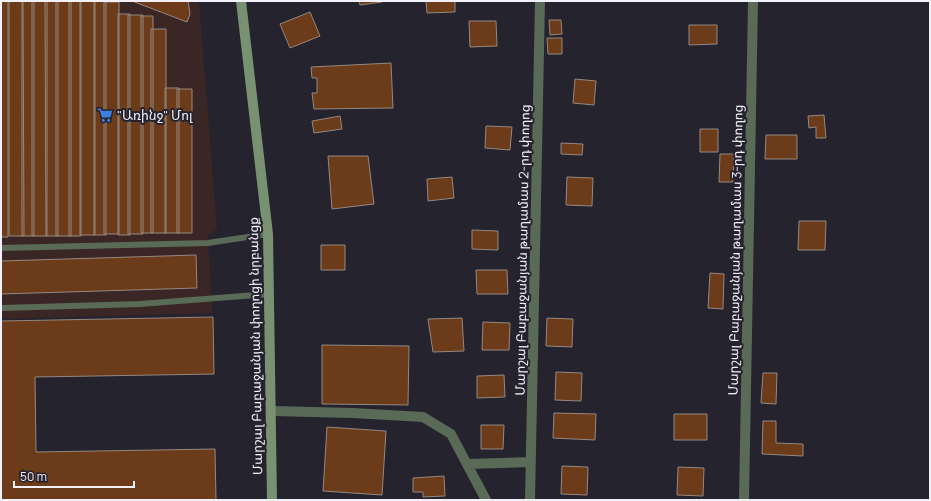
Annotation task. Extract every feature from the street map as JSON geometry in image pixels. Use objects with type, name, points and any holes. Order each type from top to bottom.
[{"type":"street","name":"Մարշալ Բաբաջանյան փողոցի նրբանցք","points":[[241,1],[268,234],[272,411],[272,500]]},
{"type":"street","name":"Մարշալ Բաբաջանյան թաղամաս 2-րդ փողոց","points":[[530,500],[540,1]]},
{"type":"street","name":"Մարշալ Բաբաջանյան թաղամաս 3-րդ փողոց","points":[[744,500],[753,1]]},
{"type":"street","points":[[272,411],[353,413],[423,417],[451,434],[486,500]]},
{"type":"street","points":[[468,464],[531,462]]},
{"type":"lane","points":[[1,248],[208,243],[268,234]]},
{"type":"lane","points":[[1,308],[140,304],[269,294]]},
{"type":"shaded area","name":"\"Առինջ\" Մոլ","points":[[1,1],[199,1],[217,229],[208,235],[212,313],[1,319]]},
{"type":"building","points":[[1,1],[8,1],[8,237],[1,237]]},
{"type":"building","points":[[9,1],[23,1],[24,236],[9,236]]},
{"type":"building","points":[[22,1],[34,1],[34,236],[22,236]]},
{"type":"building","points":[[32,1],[47,1],[47,236],[32,236]]},
{"type":"building","points":[[45,1],[58,1],[58,236],[46,236]]},
{"type":"building","points":[[56,1],[71,1],[71,236],[56,236]]},
{"type":"building","points":[[69,1],[81,1],[81,236],[69,236]]},
{"type":"building","points":[[80,1],[95,1],[95,235],[80,235]]},
{"type":"building","points":[[94,1],[106,1],[106,235],[94,235]]},
{"type":"building","points":[[132,1],[188,1],[190,14],[187,22]]},
{"type":"building","points":[[359,1],[382,1],[382,2],[360,5]]},
{"type":"building","points":[[426,1],[455,1],[455,12],[427,13]]},
{"type":"building","points":[[104,2],[119,2],[119,234],[104,234]]},
{"type":"building","points":[[310,12],[320,36],[290,48],[280,24]]},
{"type":"building","points":[[118,14],[130,14],[130,235],[118,235]]},
{"type":"building","points":[[128,15],[143,15],[143,234],[128,234]]},
{"type":"building","points":[[141,16],[153,16],[153,233],[141,233]]},
{"type":"building","points":[[549,20],[561,20],[562,34],[550,35]]},
{"type":"building","points":[[469,21],[496,21],[497,46],[470,47]]},
{"type":"building","points":[[689,25],[717,25],[717,44],[689,45]]},
{"type":"building","points":[[151,29],[166,29],[166,233],[151,233]]},
{"type":"building","points":[[547,38],[562,38],[562,54],[548,54]]},
{"type":"building","points":[[391,63],[393,108],[314,109],[312,93],[317,93],[317,78],[312,78],[311,67]]},
{"type":"building","points":[[575,79],[596,81],[594,105],[573,103]]},
{"type":"building","points":[[165,88],[179,88],[179,233],[165,233]]},
{"type":"building","points":[[177,89],[192,89],[192,233],[177,233]]},
{"type":"building","points":[[824,115],[826,138],[816,138],[816,127],[809,128],[808,116]]},
{"type":"building","points":[[340,116],[342,129],[314,133],[312,121]]},
{"type":"building","points":[[486,126],[512,127],[510,150],[485,148]]},
{"type":"building","points":[[700,129],[718,129],[718,152],[700,152]]},
{"type":"building","points":[[766,135],[797,135],[797,159],[765,159]]},
{"type":"building","points":[[561,143],[583,144],[582,155],[561,154]]},
{"type":"building","points":[[720,154],[734,154],[733,182],[719,182]]},
{"type":"building","points":[[328,156],[368,156],[374,204],[332,209]]},
{"type":"building","points":[[452,177],[454,198],[428,201],[427,179]]},
{"type":"building","points":[[567,177],[593,178],[592,206],[566,205]]},
{"type":"building","points":[[799,221],[826,221],[825,250],[798,250]]},
{"type":"building","points":[[472,230],[498,231],[498,250],[472,249]]},
{"type":"building","points":[[321,245],[345,245],[345,270],[321,270]]},
{"type":"building","points":[[196,255],[197,288],[1,294],[1,261]]},
{"type":"building","points":[[476,270],[507,270],[508,294],[477,294]]},
{"type":"building","points":[[710,273],[724,274],[723,309],[708,308]]},
{"type":"building","points":[[213,317],[214,374],[35,377],[36,452],[215,449],[216,500],[1,500],[1,321]]},
{"type":"building","points":[[462,318],[464,351],[433,352],[428,319]]},
{"type":"building","points":[[547,318],[573,319],[572,347],[546,346]]},
{"type":"building","points":[[483,322],[510,323],[509,350],[482,350]]},
{"type":"building","points":[[322,345],[409,346],[408,405],[322,404]]},
{"type":"building","points":[[556,372],[582,373],[581,401],[555,400]]},
{"type":"building","points":[[763,373],[777,373],[776,404],[761,403]]},
{"type":"building","points":[[504,375],[505,397],[477,398],[477,376]]},
{"type":"building","points":[[554,413],[596,414],[595,440],[553,438]]},
{"type":"building","points":[[674,414],[707,414],[707,440],[674,440]]},
{"type":"building","points":[[763,421],[776,421],[776,443],[803,444],[803,456],[762,454]]},
{"type":"building","points":[[481,425],[504,425],[503,449],[481,449]]},
{"type":"building","points":[[327,427],[386,431],[382,495],[323,491]]},
{"type":"building","points":[[562,466],[588,467],[587,495],[561,494]]},
{"type":"building","points":[[678,467],[704,468],[703,496],[677,495]]},
{"type":"building","points":[[444,476],[445,496],[423,497],[423,492],[413,492],[413,478]]},
{"type":"place","name":"\"Առինջ\" Մոլ","points":[[105,115]]}]
